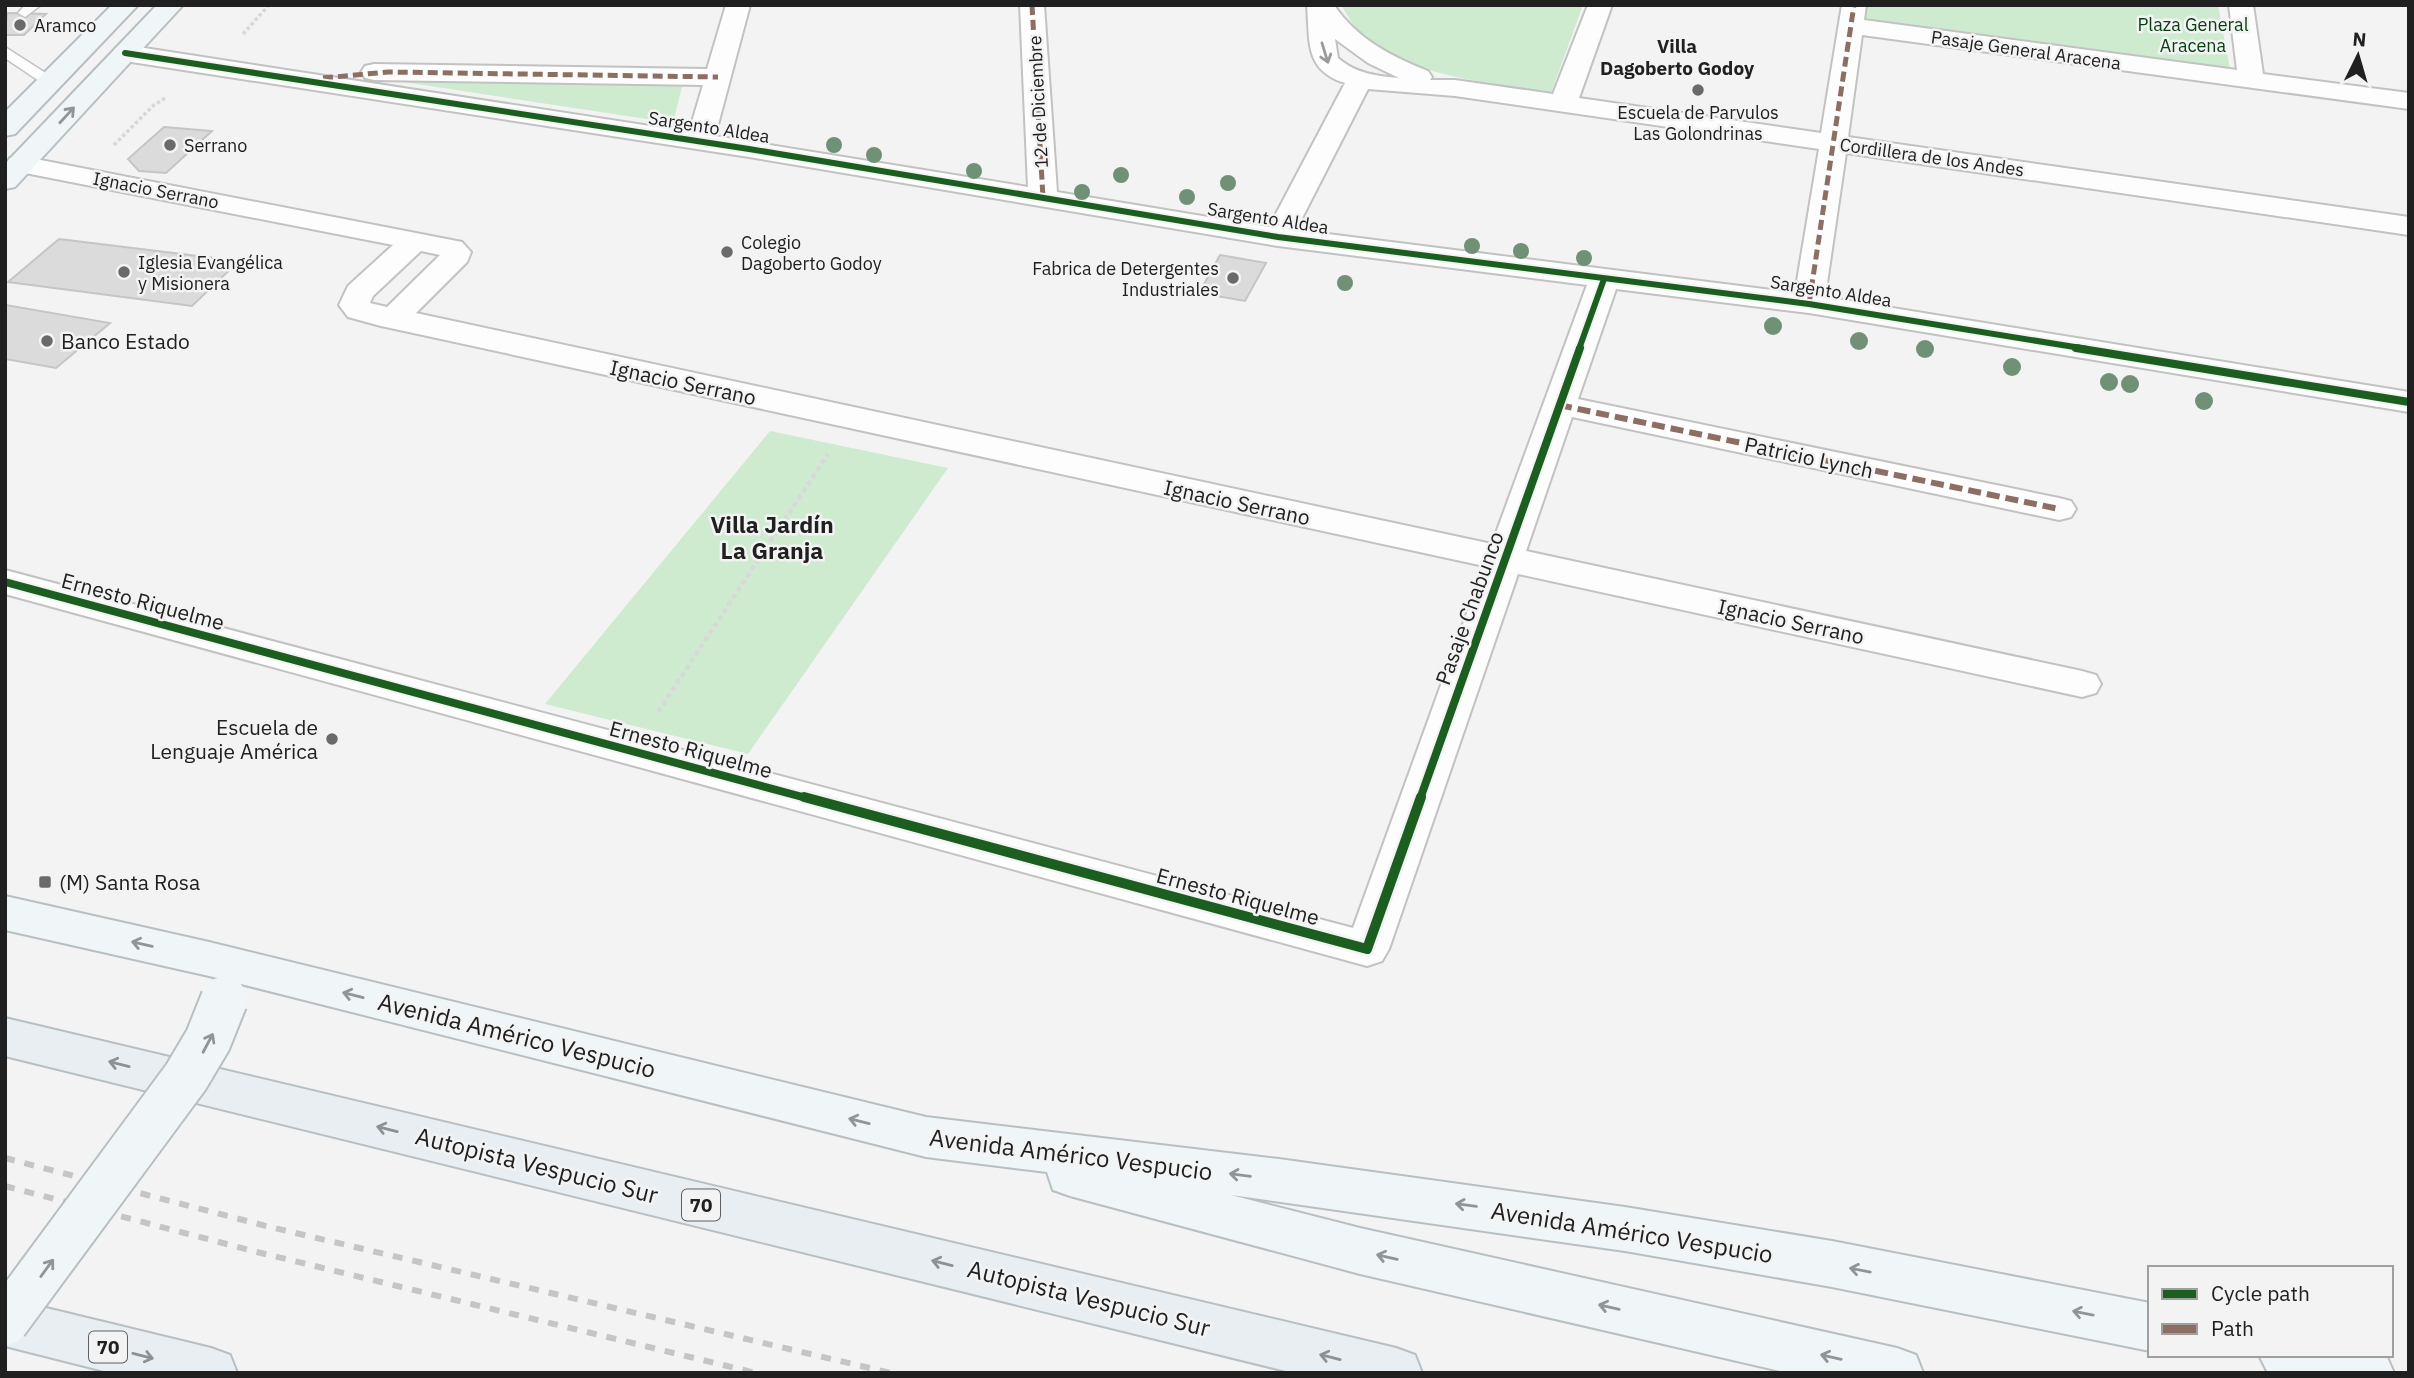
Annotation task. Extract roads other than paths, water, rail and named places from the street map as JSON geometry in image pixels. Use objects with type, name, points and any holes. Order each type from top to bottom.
[{"type":"highway","name":"Autopista Vespucio Sur","points":[[5,1037],[1396,1373]]},
{"type":"highway","name":"70","points":[[5,1322],[211,1373]]},
{"type":"main road","points":[[5,128],[127,5]]},
{"type":"main road","points":[[13,172],[171,5]]},
{"type":"main road","name":"Avenida Américo Vespucio","points":[[5,913],[216,979],[926,1137],[1292,1181],[1625,1228],[1832,1264],[2148,1327]]},
{"type":"main road","points":[[5,1322],[193,1067],[218,1023],[216,979]]},
{"type":"main road","points":[[926,1137],[1360,1251],[1897,1373]]},
{"type":"main road","points":[[2294,1357],[2368,1373]]},
{"type":"street","points":[[701,141],[737,5]]},
{"type":"street","name":"12 de Diciembre","points":[[1032,5],[1043,198]]},
{"type":"street","points":[[1278,237],[1360,80],[1340,73],[1325,60],[1321,5]]},
{"type":"street","name":"Cordillera de los Andes","points":[[1321,5],[1348,39],[1382,61],[1424,79],[1455,88]]},
{"type":"street","points":[[1563,104],[1600,5]]},
{"type":"street","points":[[2241,5],[2251,80]]},
{"type":"street","points":[[1809,304],[1852,16]]},
{"type":"street","name":"Pasaje General Aracena","points":[[1852,16],[2251,80],[2409,101]]},
{"type":"street","name":"Sargento Aldea","points":[[125,53],[701,141],[1278,237],[1809,304],[2409,402]]},
{"type":"street","name":"Sargento Aldea","points":[[308,82],[347,74],[388,72],[718,77]]},
{"type":"street","name":"Cordillera de los Andes","points":[[1360,80],[1455,88],[2409,226]]},
{"type":"street","name":"Ignacio Serrano","points":[[13,172],[100,180],[416,240],[354,299],[354,305],[359,310],[392,319],[2081,684]]},
{"type":"street","name":"Pasaje Chabunco","points":[[1367,949],[1604,279]]},
{"type":"street","name":"Patricio Lynch","points":[[1559,405],[2059,509]]},
{"type":"street","name":"Ernesto Riquelme","points":[[5,582],[1367,949]]},
{"type":"lane","points":[[5,51],[50,82]]},
{"type":"railway","points":[[5,1158],[270,1227],[891,1373]]},
{"type":"railway","points":[[5,1186],[257,1252],[756,1373]]},
{"type":"place","name":"Aramco","points":[[20,25]]},
{"type":"place","name":"Escuela de Parvulos Las Golondrinas","points":[[1698,90]]},
{"type":"place","name":"Serrano","points":[[170,145]]},
{"type":"place","name":"Colegio Dagoberto Godoy","points":[[727,252]]},
{"type":"place","name":"Iglesia Evangélica y Misionera","points":[[124,272]]},
{"type":"place","name":"Fabrica de Detergentes Industriales","points":[[1233,278]]},
{"type":"place","name":"Banco Estado","points":[[47,341]]},
{"type":"place","name":"Escuela de Lenguaje América","points":[[332,739]]},
{"type":"place","name":"(M) Santa Rosa","points":[[45,882]]},
{"type":"district","name":"Villa Dagoberto Godoy","points":[[1677,57]]},
{"type":"district","name":"Villa Jardín La Granja","points":[[772,537]]},
{"type":"park label","name":"Plaza General Aracena","points":[[2193,34]]}]
